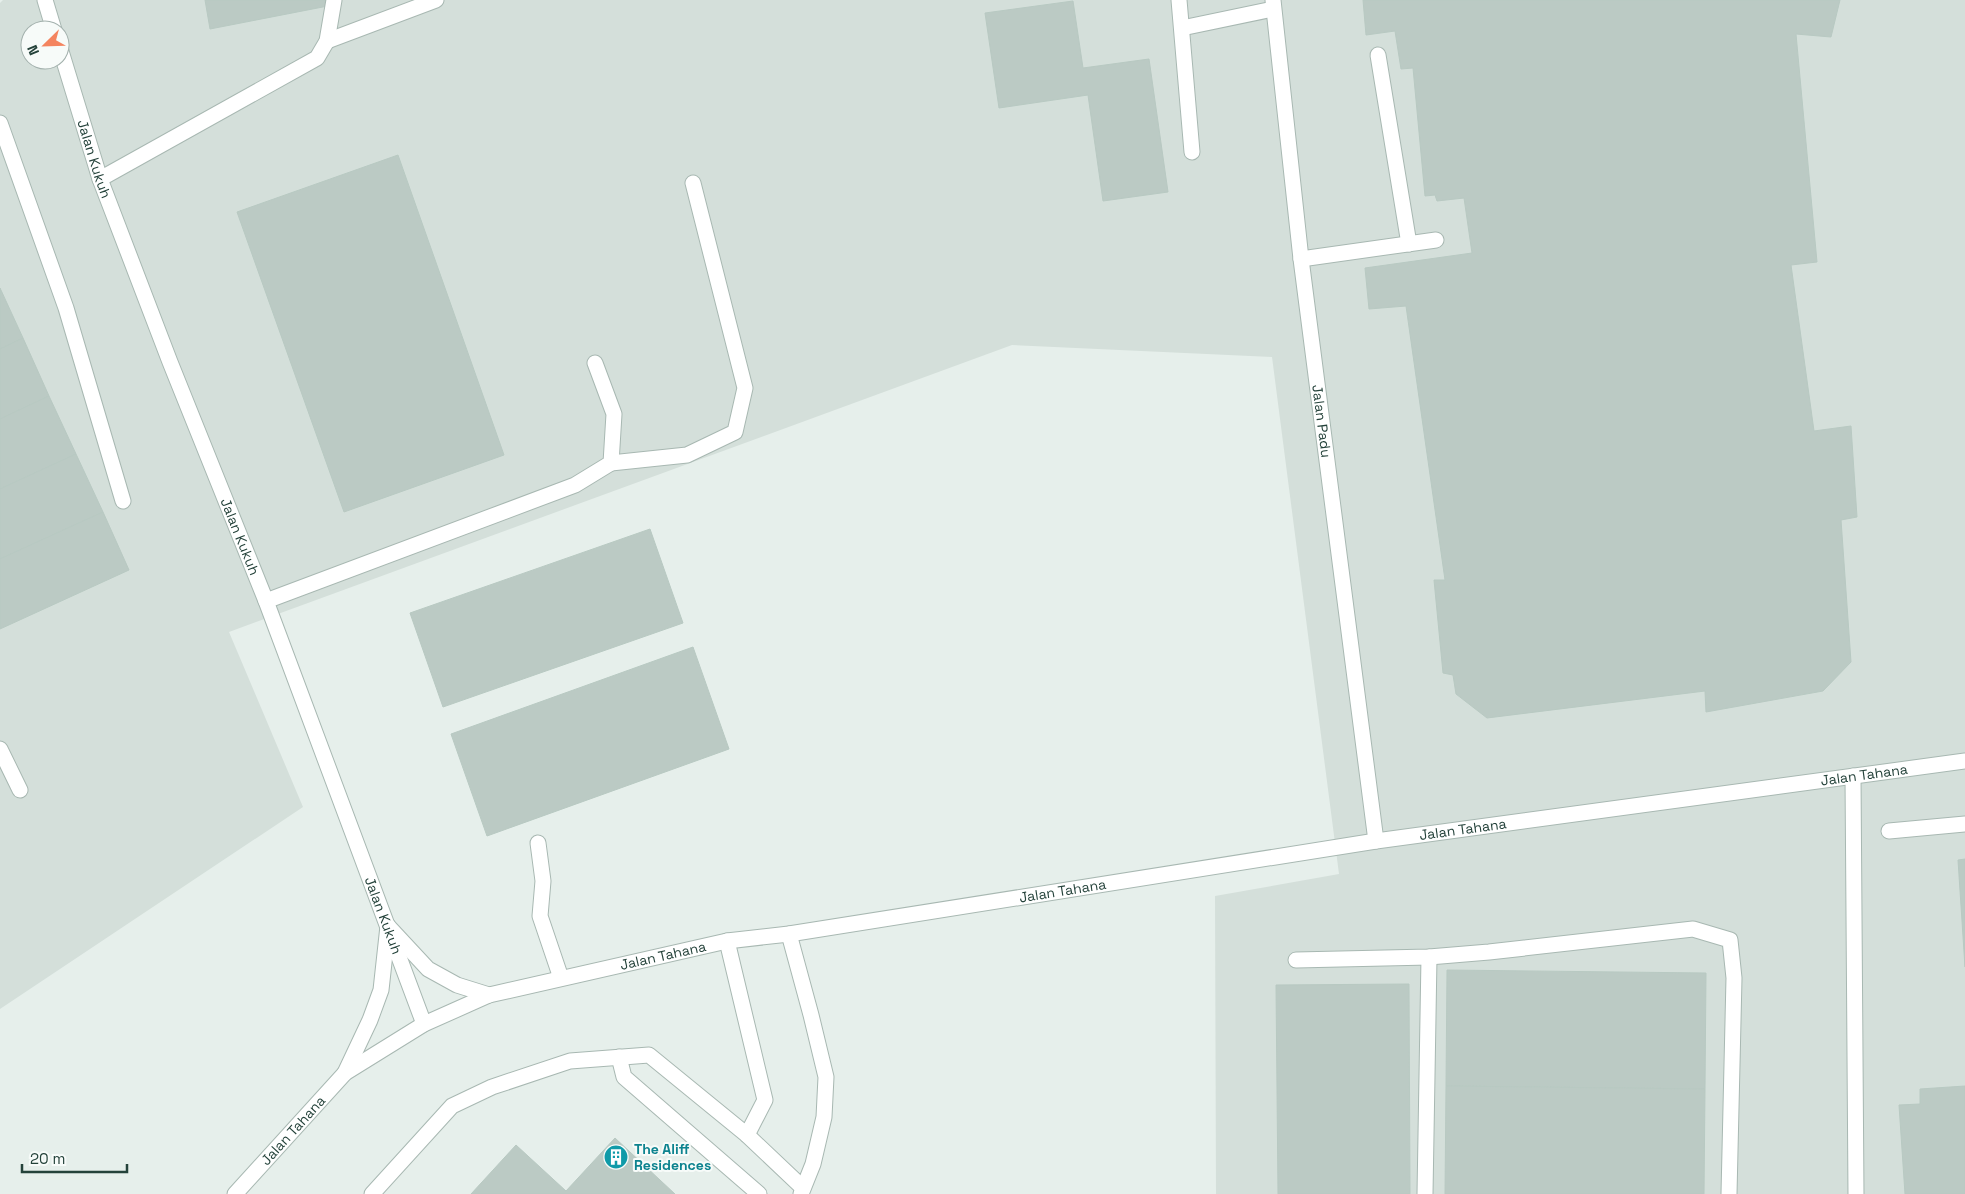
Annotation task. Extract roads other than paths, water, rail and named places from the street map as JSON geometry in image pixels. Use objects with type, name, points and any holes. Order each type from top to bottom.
[{"type":"street","points":[[45,0],[51,20]]},
{"type":"street","points":[[327,41],[436,0]]},
{"type":"street","points":[[1179,0],[1192,152]]},
{"type":"street","points":[[100,179],[317,58],[327,41],[337,1]]},
{"type":"street","points":[[1182,28],[1273,5]]},
{"type":"street","name":"Jalan Padu","points":[[1273,5],[1301,260],[1376,841]]},
{"type":"street","points":[[1378,55],[1409,244]]},
{"type":"street","name":"Jalan Kukuh","points":[[67,70],[100,179],[170,362],[266,601],[424,1024]]},
{"type":"street","points":[[0,123],[66,308],[122,501]]},
{"type":"street","points":[[266,601],[575,485],[611,463],[687,455],[735,432],[745,388],[693,183]]},
{"type":"street","points":[[1301,260],[1436,240]]},
{"type":"street","points":[[594,363],[614,414],[611,463]]},
{"type":"street","points":[[0,749],[20,790]]},
{"type":"street","name":"Jalan Tahana","points":[[235,1194],[346,1073],[424,1024],[489,995],[728,941],[789,934],[1376,841],[1965,761]]},
{"type":"street","points":[[1853,776],[1856,1194]]},
{"type":"street","points":[[1889,832],[1965,824]]},
{"type":"street","points":[[538,843],[543,881],[540,916],[561,978]]},
{"type":"street","points":[[388,926],[428,969],[456,984],[489,995]]},
{"type":"street","points":[[346,1073],[370,1020],[380,990],[388,926]]},
{"type":"street","points":[[1296,960],[1429,957],[1693,929],[1730,940],[1734,978],[1728,1194]]},
{"type":"street","points":[[372,1194],[452,1106],[492,1087],[570,1061],[649,1055],[747,1135],[802,1191],[813,1164],[824,1117],[826,1077],[812,1015],[789,934]]},
{"type":"street","points":[[728,941],[765,1100],[747,1135]]},
{"type":"street","points":[[1425,1194],[1429,957]]},
{"type":"street","points":[[619,1057],[624,1077],[759,1194]]},
{"type":"place","name":"The Aliff Residences","points":[[616,1157]]}]
